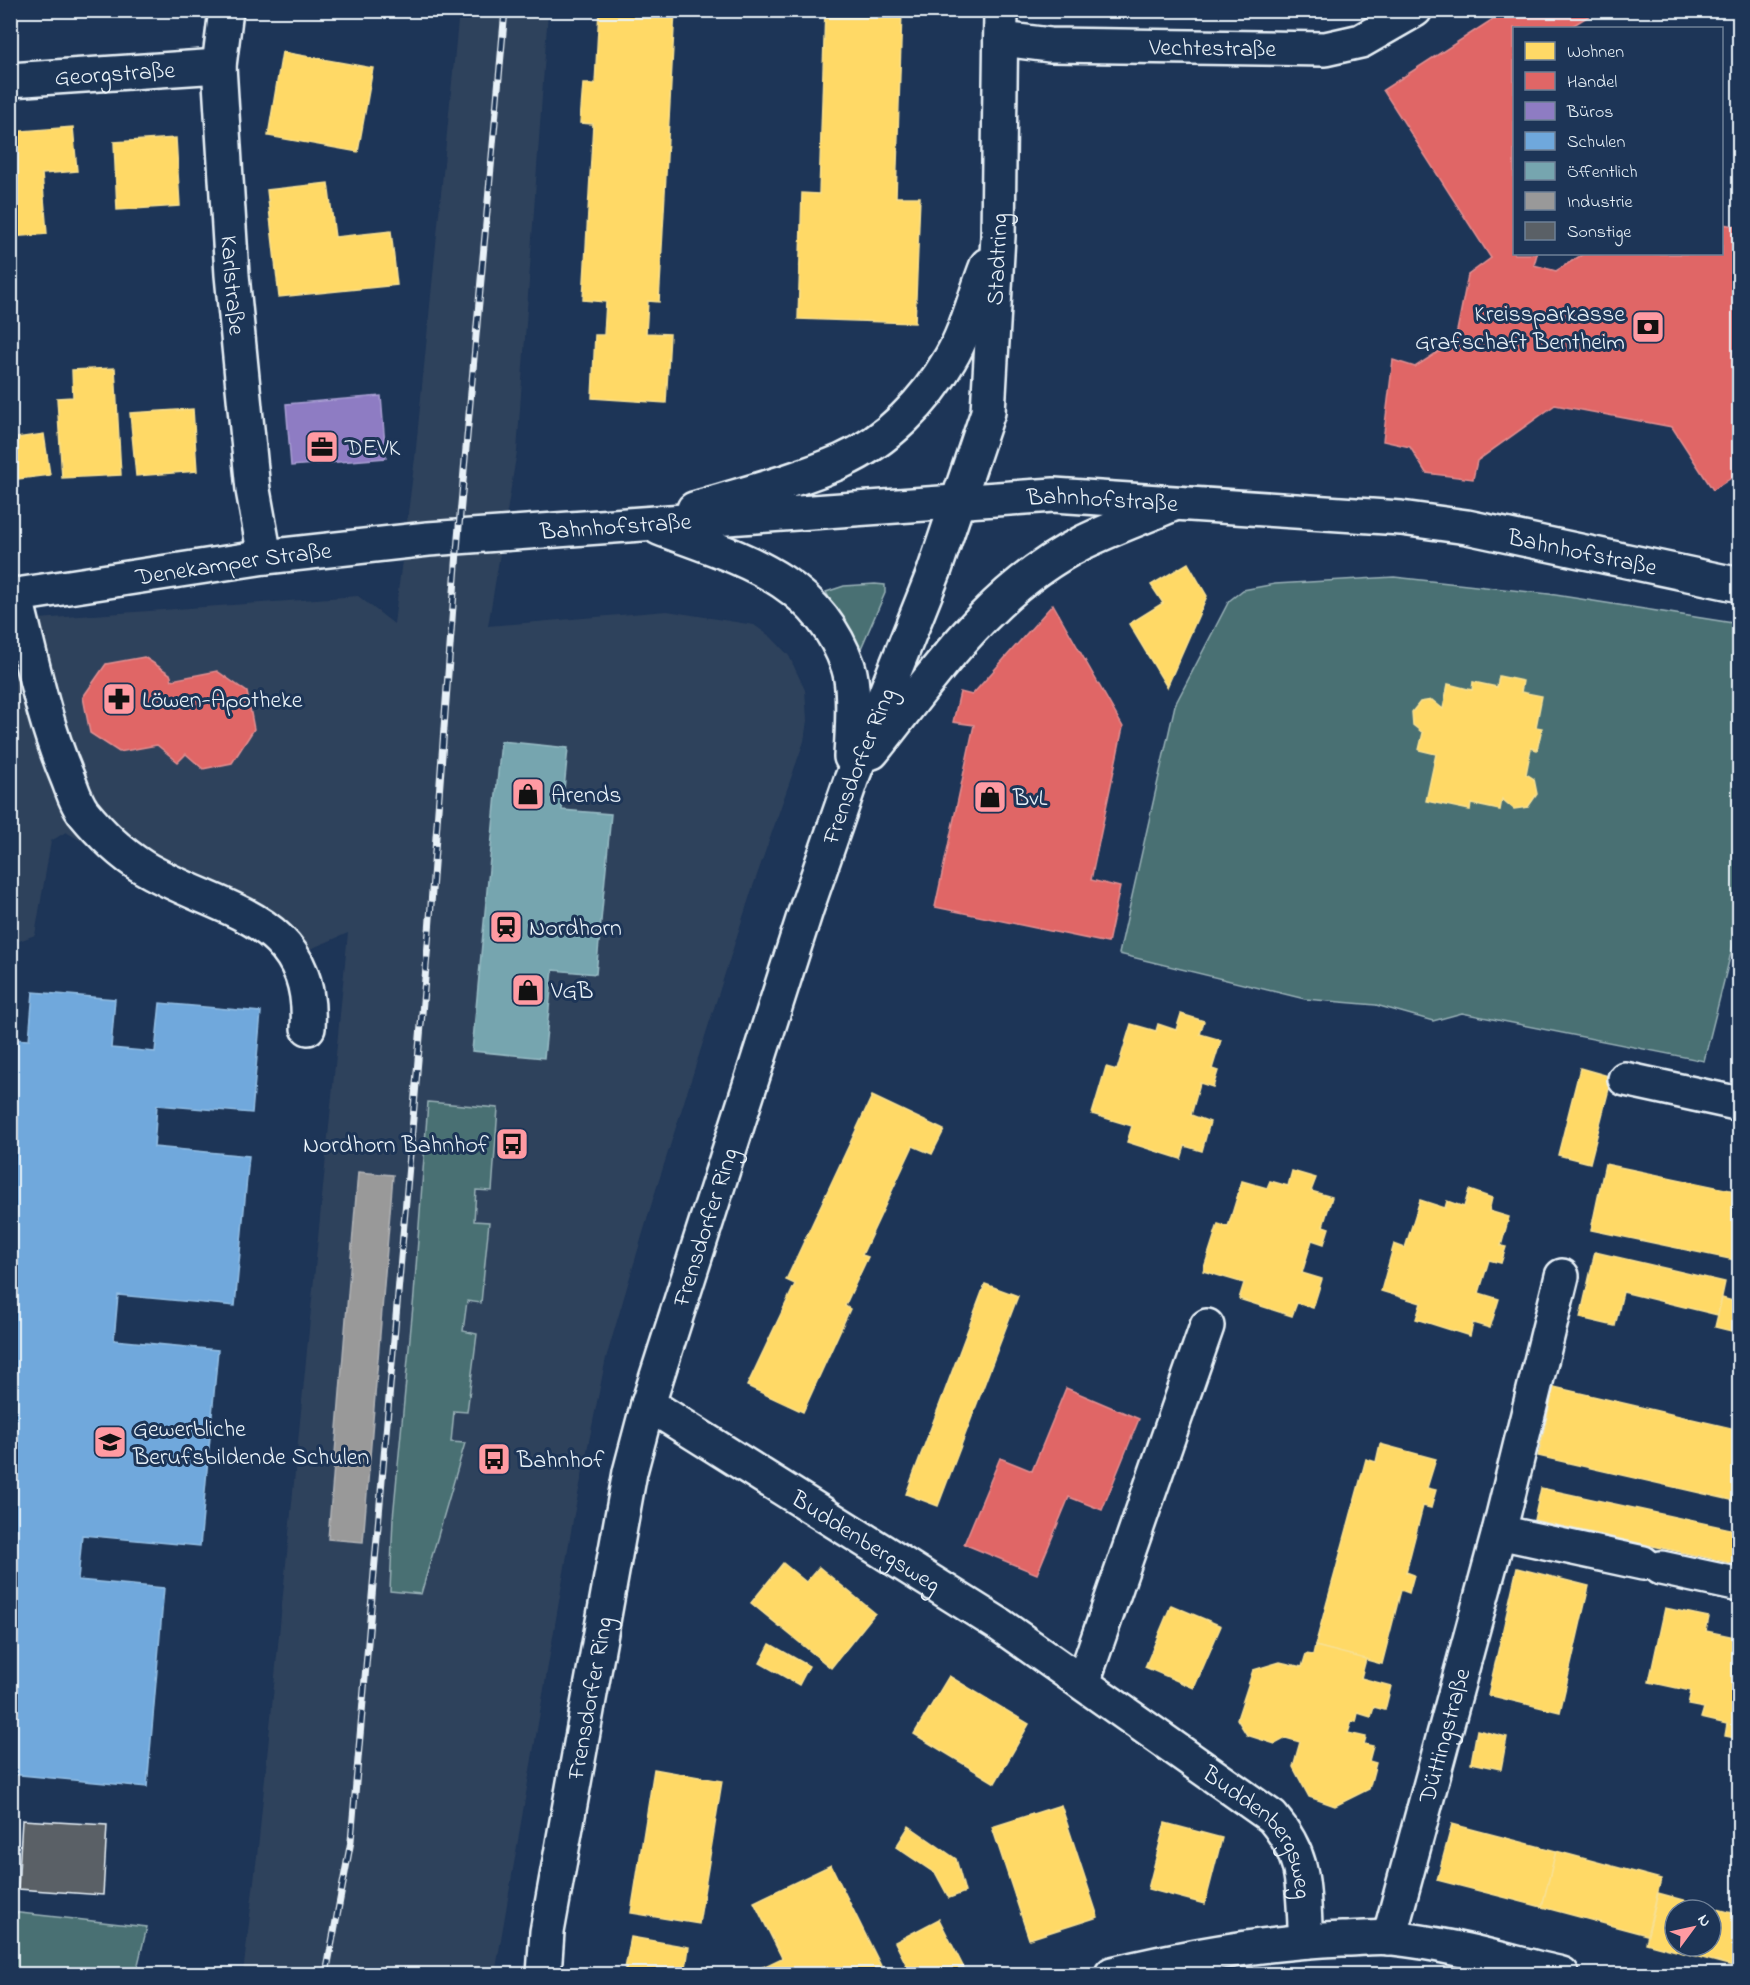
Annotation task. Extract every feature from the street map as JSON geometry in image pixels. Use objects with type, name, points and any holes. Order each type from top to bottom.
[{"type":"street","name":"Karlstraße","points":[[226,10],[219,66],[234,299],[253,490],[265,557]]},
{"type":"street","name":"Vechtestraße","points":[[1001,25],[1050,45],[1325,49],[1361,40],[1415,10]]},
{"type":"street","name":"Stadtring","points":[[959,503],[988,412],[998,236],[1001,25]]},
{"type":"street","name":"Georgstraße","points":[[10,80],[219,66]]},
{"type":"street","points":[[649,524],[842,460],[871,444],[903,419],[929,393],[952,357],[998,236]]},
{"type":"street","name":"Bahnhofstraße","points":[[458,538],[1054,495],[1401,518],[1467,526],[1740,585]]},
{"type":"street","points":[[850,780],[973,626],[1003,596],[1041,568],[1081,543],[1178,502]]},
{"type":"street","name":"Frensdorfer Ring","points":[[544,1974],[547,1932],[630,1472],[648,1404],[850,780],[959,503]]},
{"type":"street","points":[[649,524],[774,574],[806,598],[830,629],[849,667],[852,714],[850,780]]},
{"type":"street","name":"Denekamper Straße","points":[[13,595],[265,557],[458,538]]},
{"type":"street","points":[[13,595],[60,759],[81,809],[111,844],[145,867],[240,911],[276,938],[299,965],[309,1003],[308,1028]]},
{"type":"street","points":[[1626,1079],[1740,1104]]},
{"type":"street","name":"Düttingstraße","points":[[1389,1938],[1499,1532],[1562,1276]]},
{"type":"street","points":[[1083,1682],[1207,1326]]},
{"type":"street","name":"Buddenbergsweg","points":[[648,1404],[1000,1625],[1272,1817],[1296,1849],[1300,1867],[1306,1941]]},
{"type":"street","points":[[1499,1532],[1740,1585]]},
{"type":"street","points":[[1112,1974],[1190,1957],[1306,1941],[1389,1938],[1455,1947],[1556,1974]]},
{"type":"shaded area","points":[[459,11],[548,11],[517,451],[488,626],[667,611],[754,625],[771,637],[789,656],[805,690],[807,720],[804,741],[751,892],[653,1199],[606,1358],[574,1514],[495,1974],[243,1974],[259,1839],[348,933],[284,960],[66,832],[51,841],[35,935],[11,944],[11,621],[358,596],[394,624],[415,458]]},
{"type":"green space","points":[[1394,577],[1549,594],[1739,624],[1739,921],[1704,1061],[1462,1013],[1433,1021],[1376,1005],[1305,999],[1119,954],[1175,705],[1229,601],[1243,590],[1275,584]]},
{"type":"green space","points":[[885,585],[885,593],[859,653],[826,592],[844,586]]},
{"type":"green space","points":[[428,1102],[498,1108],[492,1191],[476,1190],[474,1221],[489,1222],[481,1303],[467,1301],[463,1331],[477,1334],[467,1412],[454,1411],[451,1442],[465,1443],[421,1594],[390,1591],[393,1518],[414,1295]]},
{"type":"green space","points":[[11,1912],[147,1927],[136,1973],[11,1974]]},
{"type":"building: Wohnen","points":[[599,10],[675,10],[659,302],[648,301],[646,333],[670,334],[666,403],[592,398],[595,335],[604,335],[606,302],[583,300],[593,124],[580,123],[583,84],[595,84]]},
{"type":"building: Wohnen","points":[[825,10],[902,10],[896,197],[920,197],[915,323],[798,319],[802,193],[819,194]]},
{"type":"building: Wohnen","points":[[282,52],[373,68],[358,152],[268,136]]},
{"type":"building: Wohnen","points":[[73,127],[77,171],[42,174],[47,234],[10,237],[10,132]]},
{"type":"building: Wohnen","points":[[176,138],[180,206],[117,210],[114,142]]},
{"type":"building: Wohnen","points":[[328,183],[335,237],[391,231],[397,285],[279,297],[267,190]]},
{"type":"building: Wohnen","points":[[115,368],[121,475],[62,478],[57,398],[73,397],[72,370]]},
{"type":"building: Wohnen","points":[[193,409],[197,471],[136,476],[130,413]]},
{"type":"building: Wohnen","points":[[44,434],[50,475],[10,480],[10,439]]},
{"type":"building: Wohnen","points":[[1188,563],[1207,596],[1167,687],[1129,624],[1163,603],[1151,585]]},
{"type":"building: Wohnen","points":[[1499,676],[1523,681],[1521,692],[1542,696],[1536,727],[1542,728],[1537,750],[1531,748],[1526,774],[1534,779],[1537,794],[1528,807],[1514,809],[1502,799],[1500,810],[1471,804],[1470,810],[1426,801],[1436,754],[1419,750],[1423,733],[1413,725],[1412,712],[1420,702],[1432,700],[1443,709],[1448,684],[1472,690],[1473,682],[1497,687]]},
{"type":"building: Wohnen","points":[[1181,1014],[1204,1021],[1200,1034],[1221,1040],[1212,1069],[1218,1071],[1213,1087],[1200,1083],[1191,1115],[1210,1122],[1202,1151],[1185,1146],[1181,1159],[1127,1142],[1132,1126],[1092,1114],[1106,1067],[1117,1070],[1131,1024],[1156,1031],[1158,1024],[1176,1030]]},
{"type":"building: Wohnen","points":[[1580,1068],[1612,1077],[1590,1163],[1558,1155]]},
{"type":"building: Wohnen","points":[[872,1096],[944,1130],[932,1154],[913,1146],[862,1255],[868,1257],[845,1306],[850,1309],[803,1412],[747,1386],[795,1284],[786,1280]]},
{"type":"building: Wohnen","points":[[1605,1164],[1740,1192],[1740,1261],[1591,1230]]},
{"type":"building: Wohnen","points":[[1292,1171],[1316,1178],[1311,1191],[1332,1197],[1323,1226],[1329,1228],[1324,1244],[1312,1240],[1302,1273],[1322,1279],[1313,1308],[1297,1303],[1292,1316],[1239,1299],[1244,1283],[1203,1271],[1218,1224],[1228,1227],[1242,1181],[1267,1188],[1270,1181],[1288,1186]]},
{"type":"building: Wohnen","points":[[1469,1190],[1492,1198],[1489,1211],[1509,1217],[1501,1246],[1506,1247],[1501,1263],[1489,1260],[1479,1293],[1499,1299],[1490,1328],[1473,1323],[1470,1336],[1416,1319],[1421,1303],[1381,1291],[1394,1244],[1405,1248],[1420,1200],[1445,1208],[1447,1201],[1464,1207]]},
{"type":"building: Wohnen","points":[[1595,1252],[1725,1282],[1718,1315],[1623,1292],[1615,1326],[1580,1318]]},
{"type":"building: Wohnen","points":[[985,1284],[1018,1296],[938,1506],[906,1494]]},
{"type":"building: Wohnen","points":[[1722,1298],[1740,1303],[1740,1333],[1715,1327]]},
{"type":"building: Wohnen","points":[[1554,1387],[1740,1430],[1740,1502],[1538,1456]]},
{"type":"building: Wohnen","points":[[1380,1444],[1436,1459],[1427,1488],[1436,1490],[1431,1508],[1423,1506],[1406,1572],[1414,1575],[1409,1593],[1401,1590],[1382,1664],[1315,1646],[1366,1459],[1376,1462]]},
{"type":"building: Wohnen","points":[[1541,1488],[1740,1531],[1740,1565],[1534,1520]]},
{"type":"building: Wohnen","points":[[783,1563],[806,1582],[819,1567],[875,1613],[831,1668],[751,1603]]},
{"type":"building: Wohnen","points":[[1517,1568],[1589,1586],[1560,1712],[1488,1695]]},
{"type":"building: Wohnen","points":[[1171,1605],[1221,1626],[1194,1688],[1145,1667]]},
{"type":"building: Wohnen","points":[[1665,1608],[1709,1617],[1706,1631],[1740,1638],[1740,1739],[1725,1736],[1727,1724],[1701,1718],[1704,1708],[1688,1705],[1691,1691],[1649,1682]]},
{"type":"building: Wohnen","points":[[770,1644],[809,1666],[799,1685],[760,1663]]},
{"type":"building: Wohnen","points":[[1315,1646],[1366,1659],[1361,1678],[1391,1686],[1385,1710],[1374,1707],[1371,1717],[1358,1713],[1356,1722],[1352,1721],[1348,1733],[1366,1737],[1364,1744],[1373,1746],[1369,1761],[1376,1763],[1369,1789],[1335,1806],[1309,1797],[1293,1767],[1300,1742],[1286,1738],[1275,1744],[1247,1735],[1237,1719],[1253,1670],[1280,1662],[1302,1667],[1306,1654],[1313,1655]]},
{"type":"building: Wohnen","points":[[949,1676],[1029,1724],[995,1783],[914,1734]]},
{"type":"building: Wohnen","points":[[1477,1730],[1507,1737],[1501,1769],[1471,1763]]},
{"type":"building: Wohnen","points":[[654,1769],[722,1781],[699,1924],[631,1913]]},
{"type":"building: Wohnen","points":[[1061,1805],[1098,1917],[1029,1939],[992,1827]]},
{"type":"building: Wohnen","points":[[1165,1823],[1222,1838],[1205,1904],[1148,1889]]},
{"type":"building: Wohnen","points":[[1452,1824],[1556,1851],[1542,1907],[1437,1880]]},
{"type":"building: Wohnen","points":[[909,1826],[956,1859],[965,1892],[949,1898],[936,1874],[896,1847]]},
{"type":"building: Wohnen","points":[[1556,1851],[1661,1879],[1647,1935],[1542,1907]]},
{"type":"building: Wohnen","points":[[831,1865],[885,1974],[748,1974],[782,1958],[754,1902]]},
{"type":"building: Wohnen","points":[[1658,1893],[1677,1898],[1663,1898],[1663,1948],[1646,1943]]},
{"type":"building: Wohnen","points":[[1723,1910],[1740,1915],[1740,1968],[1702,1958],[1723,1958]]},
{"type":"building: Wohnen","points":[[939,1919],[967,1974],[911,1974],[895,1942]]},
{"type":"building: Wohnen","points":[[631,1937],[689,1947],[685,1974],[624,1974]]},
{"type":"building: Handel","points":[[1507,10],[1597,11],[1571,27],[1513,27],[1513,255],[1537,255],[1534,265],[1556,271],[1581,255],[1723,255],[1723,224],[1740,227],[1740,274],[1733,308],[1740,319],[1740,472],[1713,490],[1672,427],[1555,405],[1477,461],[1473,479],[1426,473],[1410,447],[1383,441],[1393,360],[1415,367],[1455,341],[1468,275],[1491,258],[1383,90]]},
{"type":"building: Handel","points":[[1053,604],[1123,727],[1091,880],[1120,887],[1108,943],[935,907],[974,725],[953,722],[960,692],[972,695]]},
{"type":"building: Handel","points":[[144,657],[170,674],[172,680],[217,671],[247,692],[254,729],[232,763],[203,769],[186,754],[178,762],[157,745],[119,752],[90,733],[83,697],[106,664]]},
{"type":"building: Handel","points":[[1066,1388],[1139,1419],[1102,1510],[1069,1497],[1037,1574],[964,1544],[1000,1458],[1032,1471]]},
{"type":"building: Büros","points":[[381,396],[386,458],[291,466],[286,404]]},
{"type":"building: Schulen","name":"Gewerbliche Berufsbildende Schulen","points":[[33,992],[115,999],[111,1048],[155,1052],[160,1003],[261,1012],[252,1113],[157,1105],[154,1147],[249,1156],[235,1306],[118,1295],[114,1340],[218,1350],[200,1546],[82,1535],[78,1580],[164,1588],[147,1787],[10,1774],[10,1039],[29,1040]]},
{"type":"building: Öffentlich","points":[[501,741],[568,748],[562,810],[611,814],[596,974],[553,970],[544,1058],[472,1051]]},
{"type":"building: Industrie","points":[[358,1172],[393,1175],[363,1542],[328,1539]]},
{"type":"building: Sonstige","points":[[22,1820],[107,1825],[103,1895],[18,1889]]},
{"type":"railway","points":[[326,1974],[351,1841],[429,932],[458,538],[505,10]]},
{"type":"place","name":"Kreissparkasse Grafschaft Bentheim","points":[[1648,327]]},
{"type":"place","name":"DEVK","points":[[322,447]]},
{"type":"place","name":"Löwen-Apotheke","points":[[119,699]]},
{"type":"place","name":"Arends","points":[[528,794]]},
{"type":"place","name":"BvL","points":[[990,797]]},
{"type":"place","name":"Nordhorn","points":[[506,927]]},
{"type":"place","name":"VGB","points":[[528,990]]},
{"type":"place","name":"Nordhorn Bahnhof","points":[[512,1144]]},
{"type":"place","name":"Gewerbliche Berufsbildende Schulen","points":[[110,1442]]},
{"type":"place","name":"Bahnhof","points":[[494,1459]]}]
